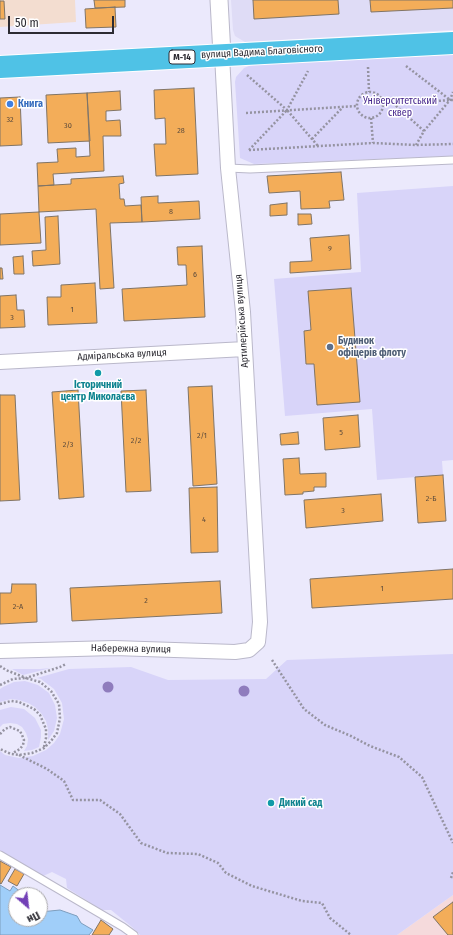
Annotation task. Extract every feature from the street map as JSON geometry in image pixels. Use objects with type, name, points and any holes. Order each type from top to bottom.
[{"type":"highway","name":"вулиця Вадима Благовісного","points":[[0,67],[453,43]]},
{"type":"street","name":"Артилерійська вулиця","points":[[219,0],[228,168],[243,312],[260,622],[258,642]]},
{"type":"street","name":"Адміральська вулиця","points":[[0,362],[245,349]]},
{"type":"street","name":"Набережна вулиця","points":[[0,651],[114,648],[235,652],[249,650],[258,642]]},
{"type":"lane","points":[[228,168],[250,169],[453,160]]},
{"type":"lane","points":[[0,855],[123,927],[134,935]]},
{"type":"path","points":[[406,66],[451,100]]},
{"type":"path","points":[[368,67],[369,92]]},
{"type":"path","points":[[308,71],[287,110],[249,150],[372,143],[416,145],[453,144]]},
{"type":"path","points":[[247,75],[287,110],[318,146]]},
{"type":"path","points":[[369,92],[378,95],[383,104],[380,113],[371,118],[362,115],[358,111],[357,106],[360,96],[369,92]]},
{"type":"path","points":[[416,145],[424,131],[451,100],[453,92]]},
{"type":"path","points":[[383,104],[451,100]]},
{"type":"path","points":[[393,103],[424,131]]},
{"type":"path","points":[[246,113],[357,106]]},
{"type":"path","points":[[312,139],[344,107]]},
{"type":"path","points":[[371,118],[372,143]]},
{"type":"path","points":[[272,660],[304,709],[325,725],[370,746],[400,757],[422,777],[453,843]]},
{"type":"path","points":[[0,685],[13,679],[26,678],[60,668],[67,664]]},
{"type":"path","points":[[0,666],[6,670],[40,682],[51,691],[58,704],[60,718],[57,733],[52,741],[44,748],[32,753],[19,755]]},
{"type":"path","points":[[0,704],[11,701],[19,702],[27,705],[40,715],[46,729],[44,748]]},
{"type":"path","points":[[0,734],[5,729],[10,727],[20,731],[24,740],[20,749],[11,753],[6,752]]},
{"type":"path","points":[[0,748],[6,752],[19,755],[47,769],[64,781],[73,800],[100,800],[120,814],[141,843],[167,853],[198,854],[218,864],[226,873],[252,886],[302,902],[322,903],[330,918],[351,935]]},
{"type":"path","points":[[452,878],[453,872]]},
{"type":"shaded area","points":[[0,0],[75,0],[76,22],[0,27]]},
{"type":"shaded area","points":[[231,0],[453,0],[453,30],[245,42],[235,36],[233,30]]},
{"type":"shaded area","points":[[453,895],[453,935],[397,935]]},
{"type":"green space","name":"Університетський сквер","points":[[453,53],[453,156],[254,164],[240,158],[235,82],[236,77],[244,68],[254,64]]},
{"type":"green space","points":[[453,186],[453,460],[442,461],[443,475],[377,480],[372,409],[285,416],[274,279],[361,272],[357,193]]},
{"type":"green space","name":"Дикий сад","points":[[453,654],[453,895],[397,935],[140,935],[111,910],[102,910],[67,888],[66,879],[52,872],[41,877],[0,852],[0,751],[5,755],[19,758],[33,756],[46,750],[54,743],[60,734],[64,719],[62,703],[54,689],[41,679],[37,678],[69,669],[131,667],[168,680],[266,679],[287,660]]},
{"type":"green space","points":[[51,668],[23,675],[12,669],[40,669]]},
{"type":"green space","points":[[25,681],[38,685],[49,693],[55,705],[57,718],[54,731],[48,740],[46,721],[35,707],[19,700],[11,699],[0,702],[0,689],[14,682]]},
{"type":"green space","points":[[11,707],[24,709],[35,718],[41,730],[39,747],[24,751],[27,746],[28,739],[22,727],[17,724],[3,724],[0,727],[0,710]]},
{"type":"water","points":[[0,885],[8,890],[8,927],[48,927],[48,911],[60,910],[77,916],[81,923],[93,930],[89,935],[0,935]]},
{"type":"building","points":[[94,0],[125,0],[125,7],[95,8]]},
{"type":"building","points":[[253,0],[338,0],[339,14],[254,19]]},
{"type":"building","points":[[370,0],[453,0],[453,8],[371,12]]},
{"type":"building","points":[[0,1],[4,1],[5,19],[0,19]]},
{"type":"building","points":[[115,7],[116,27],[86,28],[85,9]]},
{"type":"building","points":[[194,88],[198,174],[156,176],[154,144],[166,144],[165,118],[155,119],[154,90]]},
{"type":"building","points":[[120,91],[121,110],[106,111],[106,121],[120,120],[121,136],[103,136],[104,171],[53,174],[54,185],[38,186],[37,163],[58,162],[57,149],[76,148],[76,157],[90,156],[87,93]]},
{"type":"building","points":[[87,93],[90,141],[48,143],[46,95]]},
{"type":"building","points":[[20,97],[22,145],[0,146],[0,98]]},
{"type":"building","points":[[341,172],[344,200],[329,201],[330,208],[301,209],[300,191],[269,193],[267,176]]},
{"type":"building","points":[[123,176],[124,183],[119,184],[120,199],[124,199],[125,206],[141,205],[142,222],[110,223],[114,288],[100,289],[96,209],[39,212],[38,186],[71,184],[71,179]]},
{"type":"building","points":[[158,196],[158,203],[199,201],[200,219],[142,222],[141,197]]},
{"type":"building","points":[[287,203],[287,215],[270,216],[270,205]]},
{"type":"building","points":[[39,212],[41,243],[0,245],[0,214]]},
{"type":"building","points":[[298,214],[311,214],[312,224],[298,225]]},
{"type":"building","points":[[58,216],[60,264],[33,266],[32,251],[46,250],[45,217]]},
{"type":"building","points":[[349,235],[351,269],[290,273],[290,262],[312,261],[310,238]]},
{"type":"building","points":[[202,246],[205,317],[124,321],[122,289],[187,285],[186,265],[178,265],[177,247]]},
{"type":"building","points":[[23,256],[24,274],[14,274],[13,257]]},
{"type":"building","points":[[0,268],[2,268],[3,279],[0,279]]},
{"type":"building","points":[[95,283],[97,323],[48,325],[47,297],[61,297],[61,285]]},
{"type":"building","name":"Будинок офіцерів флоту","points":[[351,288],[360,402],[317,405],[314,364],[306,364],[304,331],[311,330],[308,291]]},
{"type":"building","points":[[16,295],[17,310],[24,310],[25,327],[0,328],[0,296]]},
{"type":"building","points":[[212,386],[217,484],[193,486],[188,387]]},
{"type":"building","points":[[78,390],[84,497],[59,499],[52,392]]},
{"type":"building","points":[[146,390],[151,491],[126,492],[121,391]]},
{"type":"building","points":[[0,395],[15,395],[20,500],[0,501]]},
{"type":"building","points":[[358,415],[360,447],[325,450],[323,418]]},
{"type":"building","points":[[298,432],[299,444],[281,445],[280,434]]},
{"type":"building","points":[[299,458],[300,474],[326,473],[326,487],[314,487],[314,491],[303,492],[303,494],[285,495],[283,459]]},
{"type":"building","points":[[443,475],[446,521],[418,523],[415,477]]},
{"type":"building","points":[[217,487],[218,552],[191,553],[189,488]]},
{"type":"building","points":[[381,494],[383,521],[306,528],[304,500]]},
{"type":"building","points":[[453,569],[453,599],[312,608],[310,579]]},
{"type":"building","points":[[220,581],[222,613],[72,621],[70,588]]},
{"type":"building","points":[[12,584],[36,584],[37,622],[0,624],[0,593],[11,593]]},
{"type":"building","points":[[0,861],[11,867],[1,884],[0,883]]},
{"type":"building","points":[[15,869],[24,874],[17,886],[8,881]]},
{"type":"building","points":[[453,902],[453,935],[448,935],[433,917]]},
{"type":"building","points":[[101,920],[113,929],[109,935],[92,935]]},
{"type":"place","name":"Книга","points":[[10,104]]},
{"type":"place","name":"Будинок офіцерів флоту","points":[[330,347]]},
{"type":"place","name":"Історичний центр Миколаєва","points":[[98,373]]},
{"type":"place","name":"Дикий сад","points":[[271,803]]}]
